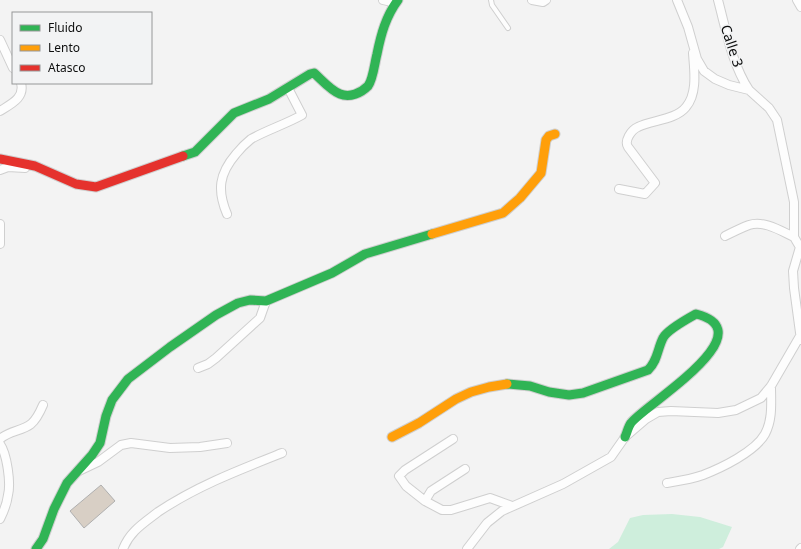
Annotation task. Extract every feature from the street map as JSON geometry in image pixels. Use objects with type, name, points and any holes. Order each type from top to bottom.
[{"type":"street","points":[[0,159],[21,162],[36,167],[76,185],[96,187],[195,152],[234,114],[269,99],[310,74],[314,74],[332,91],[339,94],[346,96],[363,91],[369,85],[383,31],[397,1],[383,0]]},
{"type":"street","points":[[532,0],[543,2],[546,0]]},
{"type":"street","points":[[624,437],[646,419],[658,412],[672,411],[718,413],[736,410],[761,398],[771,386],[800,338],[793,271],[800,248],[794,237],[794,202],[777,120],[769,108],[746,89],[729,85],[715,79],[704,71],[697,59],[688,26],[677,0]]},
{"type":"street","name":"Calle 3","points":[[718,0],[731,49],[746,89]]},
{"type":"street","points":[[797,0],[801,7]]},
{"type":"street","points":[[0,40],[12,66]]},
{"type":"street","points":[[619,189],[645,194],[655,183],[626,144],[637,127],[678,114],[687,107],[693,93],[693,44]]},
{"type":"street","points":[[0,111],[18,99],[22,92],[21,84]]},
{"type":"street","points":[[226,214],[221,201],[221,190],[222,176],[227,164],[239,150],[251,140],[302,115],[288,88]]},
{"type":"street","points":[[36,549],[43,539],[54,508],[67,483],[92,455],[100,443],[106,416],[112,400],[128,379],[164,351],[228,308],[238,303],[250,300],[266,301],[332,274],[365,254],[503,213],[520,198],[541,172],[546,140],[549,136],[555,134]]},
{"type":"street","points":[[0,170],[8,167],[36,167]]},
{"type":"street","points":[[0,224],[0,239]]},
{"type":"street","points":[[725,236],[750,224],[761,224],[794,237]]},
{"type":"street","points":[[198,368],[208,364],[216,358],[260,318],[266,301]]},
{"type":"street","points":[[392,437],[419,423],[456,398],[489,387],[509,384],[530,386],[549,392],[569,395],[583,393],[648,370],[654,364],[663,337],[676,325],[696,314],[711,320],[717,328],[718,336],[711,351],[677,386],[631,423],[624,437],[610,458],[563,484],[502,511],[487,523],[467,549]]},
{"type":"street","points":[[667,483],[703,475],[729,463],[754,447],[765,434],[772,413],[771,386]]},
{"type":"street","points":[[0,439],[5,434],[31,424],[43,405]]},
{"type":"street","points":[[452,439],[405,470],[399,476],[406,486],[425,502],[442,510],[451,510],[490,498],[512,506]]},
{"type":"street","points":[[76,472],[98,462],[121,445],[132,443],[170,448],[228,443]]},
{"type":"street","points":[[0,444],[4,449],[8,468],[9,494],[0,519]]},
{"type":"street","points":[[123,549],[134,530],[179,498],[207,484],[282,453]]},
{"type":"street","points":[[425,502],[431,491],[465,469]]},
{"type":"lane","points":[[491,0],[492,5],[508,28]]},
{"type":"green space","points":[[672,514],[700,517],[732,527],[723,547],[719,549],[609,549],[618,542],[630,518],[643,515]]},
{"type":"building","points":[[101,485],[115,501],[84,528],[70,511]]},
{"type":"traffic: fast","points":[[183,156],[195,152],[234,113],[269,99],[310,74],[314,73],[326,85],[340,94],[351,95],[359,93],[365,89],[370,83],[374,70],[384,26],[390,12],[398,0]]},
{"type":"traffic: fast","points":[[36,549],[43,539],[54,509],[67,483],[92,455],[100,443],[106,416],[112,400],[128,379],[216,315],[238,303],[250,300],[266,301],[332,273],[365,254],[432,234]]},
{"type":"traffic: fast","points":[[507,384],[530,386],[549,392],[569,395],[583,393],[648,370],[654,362],[665,335],[696,314],[714,323],[718,336],[710,352],[695,369],[676,386],[640,414],[629,426],[625,437]]},
{"type":"traffic: slow","points":[[432,234],[503,213],[520,198],[541,173],[546,140],[549,136],[555,134]]},
{"type":"traffic: slow","points":[[392,437],[419,423],[456,399],[471,392],[507,384]]},
{"type":"traffic: jam","points":[[0,159],[35,166],[76,184],[96,187],[183,156]]}]
